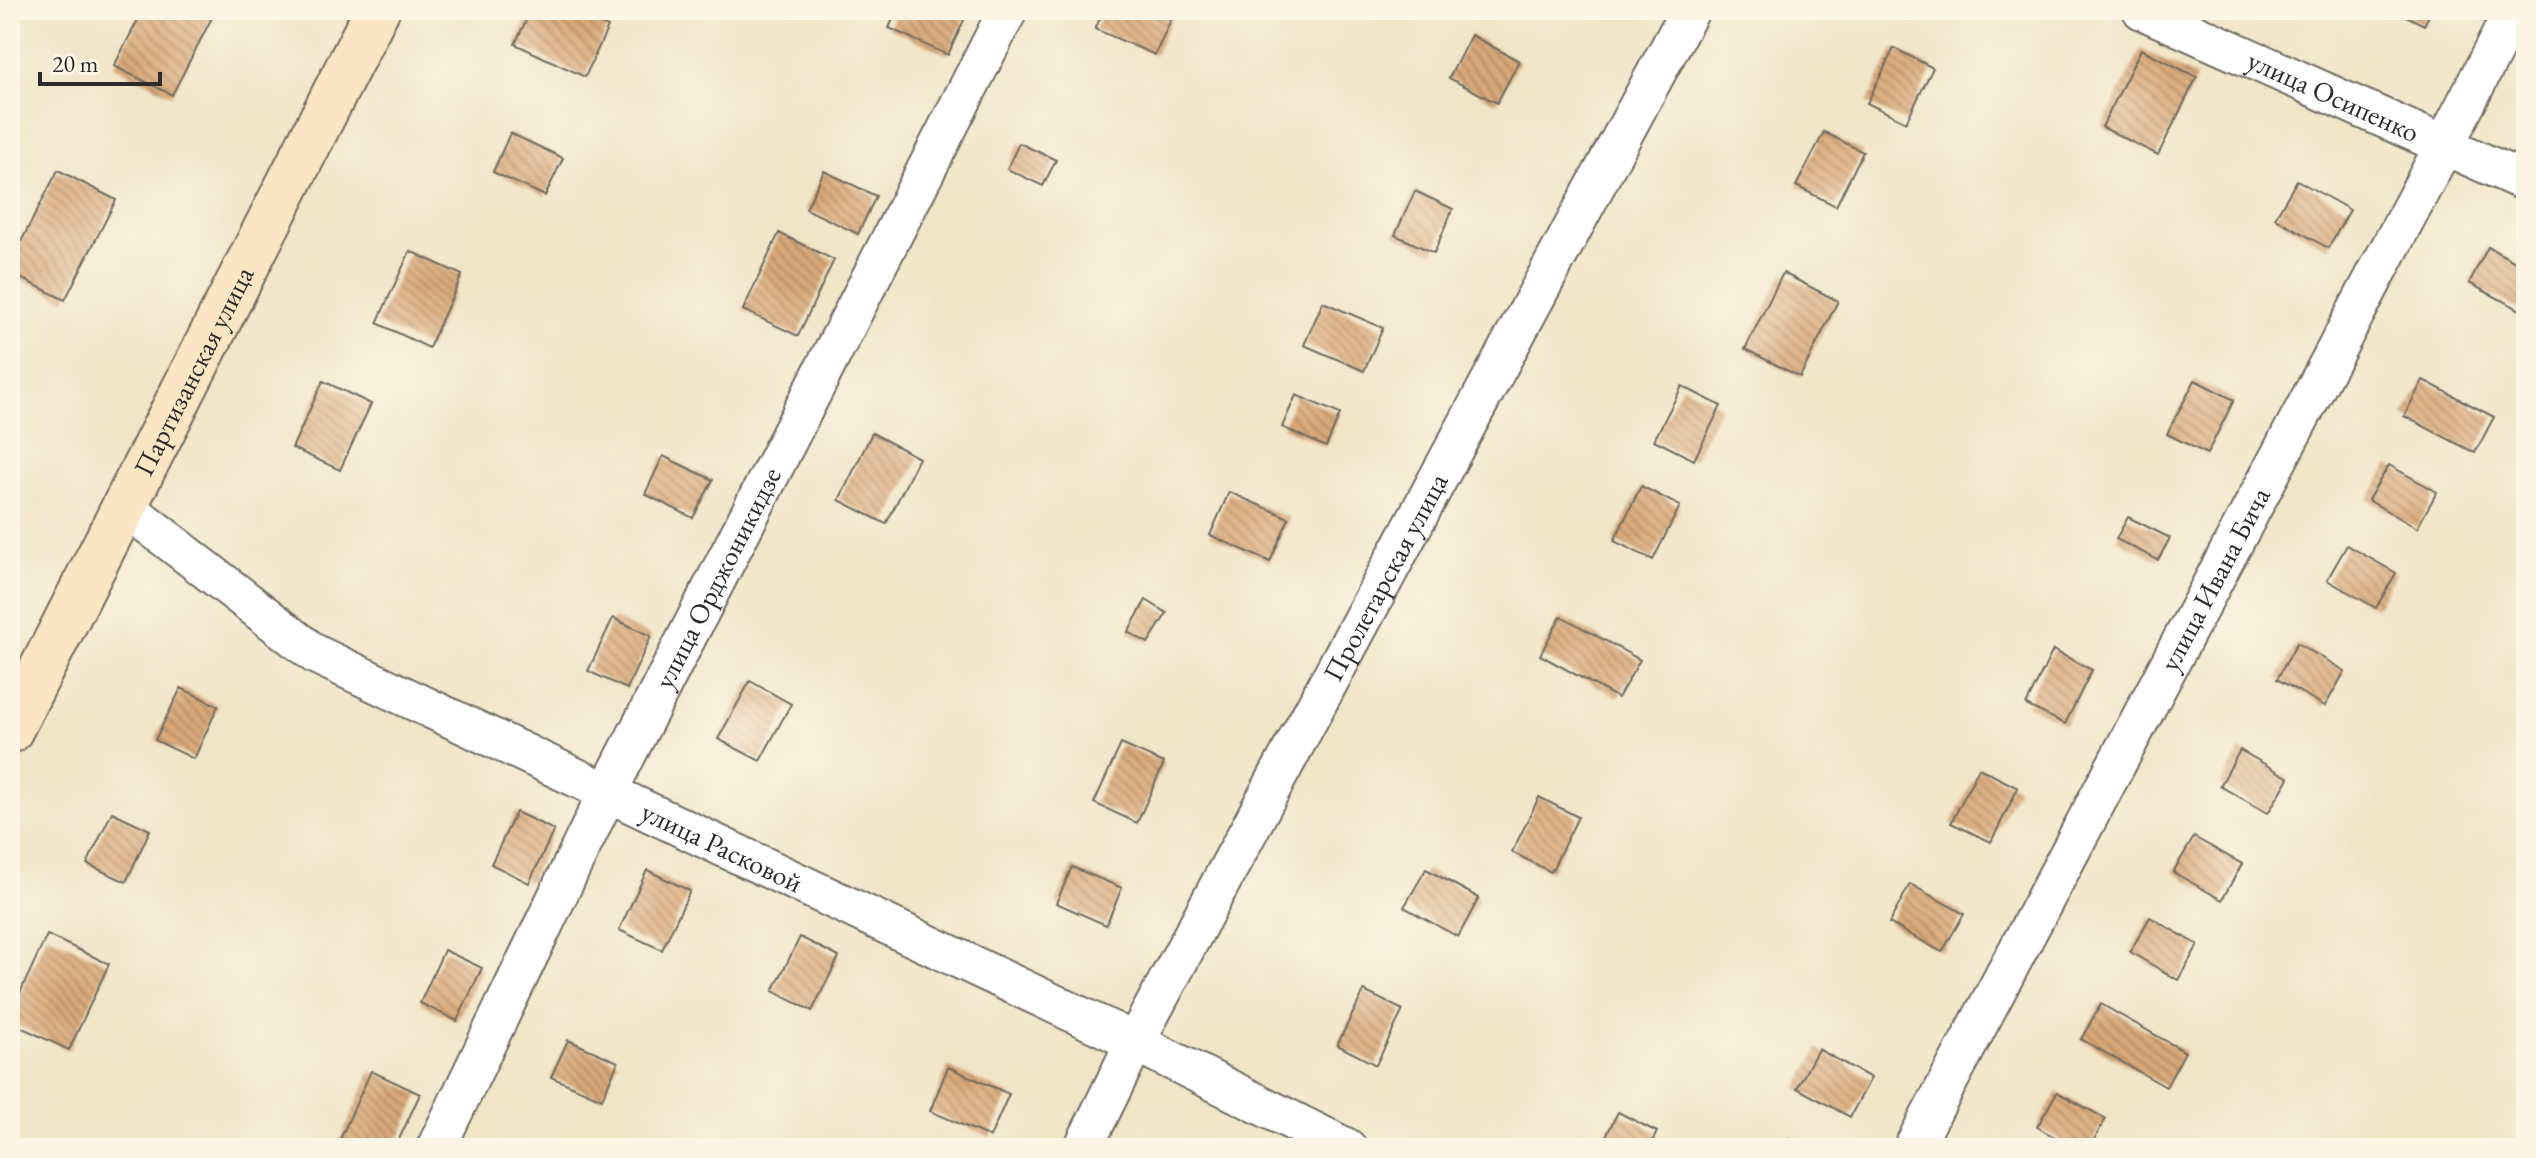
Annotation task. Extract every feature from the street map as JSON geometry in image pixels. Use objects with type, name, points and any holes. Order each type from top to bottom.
[{"type":"main road","name":"Партизанская улица","points":[[10,731],[377,10]]},
{"type":"street","name":"улица Орджоникидзе","points":[[436,1148],[608,791],[1008,10]]},
{"type":"street","name":"Пролетарская улица","points":[[1083,1148],[1135,1042],[1690,10]]},
{"type":"street","name":"улица Осипенко","points":[[2142,10],[2526,182]]},
{"type":"street","name":"улица Ивана Бича","points":[[1913,1148],[2514,10]]},
{"type":"street","name":"улица Расковой","points":[[124,506],[315,654],[1135,1042],[1347,1148]]},
{"type":"building","points":[[143,10],[216,10],[172,95],[114,66]]},
{"type":"building","points":[[531,10],[573,10],[608,27],[585,77],[515,44]]},
{"type":"building","points":[[897,10],[948,10],[965,18],[948,55],[889,28]]},
{"type":"building","points":[[1104,10],[1175,11],[1155,55],[1095,29]]},
{"type":"building","points":[[2394,10],[2432,10],[2424,25]]},
{"type":"building","points":[[1471,35],[1519,61],[1497,103],[1449,78]]},
{"type":"building","points":[[1894,48],[1933,68],[1906,122],[1867,103]]},
{"type":"building","points":[[2141,49],[2197,77],[2158,155],[2102,127]]},
{"type":"building","points":[[1824,132],[1863,152],[1836,206],[1796,186]]},
{"type":"building","points":[[510,133],[563,158],[545,196],[493,172]]},
{"type":"building","points":[[1019,143],[1056,160],[1043,186],[1007,169]]},
{"type":"building","points":[[58,170],[116,200],[65,300],[10,273],[10,263]]},
{"type":"building","points":[[824,171],[876,196],[858,234],[806,209]]},
{"type":"building","points":[[2297,180],[2350,210],[2328,248],[2275,218]]},
{"type":"building","points":[[1415,191],[1453,209],[1434,253],[1395,235]]},
{"type":"building","points":[[779,233],[834,260],[798,336],[743,310]]},
{"type":"building","points":[[2488,247],[2526,268],[2526,313],[2469,283]]},
{"type":"building","points":[[410,251],[462,275],[429,348],[377,323]]},
{"type":"building","points":[[1783,273],[1838,301],[1800,377],[1745,349]]},
{"type":"building","points":[[1323,302],[1383,328],[1364,371],[1304,345]]},
{"type":"building","points":[[2195,380],[2234,400],[2207,454],[2167,434]]},
{"type":"building","points":[[2423,380],[2494,417],[2475,453],[2404,416]]},
{"type":"building","points":[[323,381],[371,404],[340,470],[292,448]]},
{"type":"building","points":[[1682,386],[1721,406],[1694,460],[1654,440]]},
{"type":"building","points":[[1296,395],[1340,414],[1326,447],[1282,427]]},
{"type":"building","points":[[872,433],[919,458],[886,524],[839,500]]},
{"type":"building","points":[[663,456],[713,480],[693,518],[645,494]]},
{"type":"building","points":[[2389,465],[2437,492],[2417,528],[2368,500]]},
{"type":"building","points":[[1641,486],[1680,506],[1653,560],[1614,541]]},
{"type":"building","points":[[1229,492],[1289,518],[1270,562],[1210,535]]},
{"type":"building","points":[[2128,517],[2170,538],[2158,560],[2116,539]]},
{"type":"building","points":[[2347,545],[2396,573],[2376,608],[2327,580]]},
{"type":"building","points":[[1146,600],[1167,613],[1148,643],[1128,632]]},
{"type":"building","points":[[1561,616],[1640,660],[1618,698],[1540,655]]},
{"type":"building","points":[[613,618],[651,636],[627,689],[588,671]]},
{"type":"building","points":[[2297,643],[2345,671],[2325,706],[2277,679]]},
{"type":"building","points":[[2053,650],[2092,670],[2065,724],[2026,705]]},
{"type":"building","points":[[750,681],[791,704],[760,761],[718,739]]},
{"type":"building","points":[[181,688],[218,706],[194,759],[155,740]]},
{"type":"building","points":[[1121,744],[1164,763],[1137,823],[1094,803]]},
{"type":"building","points":[[2240,750],[2289,778],[2268,813],[2220,786]]},
{"type":"building","points":[[1979,768],[2018,788],[1991,842],[1951,823]]},
{"type":"building","points":[[1539,797],[1578,817],[1551,872],[1512,852]]},
{"type":"building","points":[[112,812],[150,830],[126,882],[87,864]]},
{"type":"building","points":[[516,812],[554,830],[529,883],[491,864]]},
{"type":"building","points":[[2194,837],[2242,864],[2222,900],[2173,872]]},
{"type":"building","points":[[1072,867],[1122,888],[1106,925],[1056,903]]},
{"type":"building","points":[[1426,869],[1479,898],[1458,937],[1404,907]]},
{"type":"building","points":[[647,870],[690,891],[662,950],[619,930]]},
{"type":"building","points":[[1910,884],[1964,914],[1942,952],[1889,923]]},
{"type":"building","points":[[2150,917],[2198,945],[2178,980],[2130,952]]},
{"type":"building","points":[[47,935],[109,964],[69,1050],[10,1022],[10,1014]]},
{"type":"building","points":[[800,937],[839,957],[812,1011],[773,991]]},
{"type":"building","points":[[444,950],[482,968],[457,1021],[420,1003]]},
{"type":"building","points":[[1364,991],[1403,1010],[1376,1065],[1337,1045]]},
{"type":"building","points":[[2101,1004],[2185,1052],[2166,1087],[2081,1039]]},
{"type":"building","points":[[568,1040],[618,1062],[602,1099],[551,1077]]},
{"type":"building","points":[[1818,1049],[1871,1078],[1850,1117],[1797,1088]]},
{"type":"building","points":[[948,1067],[1009,1094],[990,1137],[930,1111]]},
{"type":"building","points":[[371,1071],[420,1094],[395,1148],[336,1148]]},
{"type":"building","points":[[2057,1092],[2106,1119],[2089,1148],[2074,1148],[2037,1127]]},
{"type":"building","points":[[1618,1112],[1657,1132],[1649,1148],[1600,1148]]},
{"type":"building","points":[[1789,1139],[1806,1148],[1785,1148]]}]
